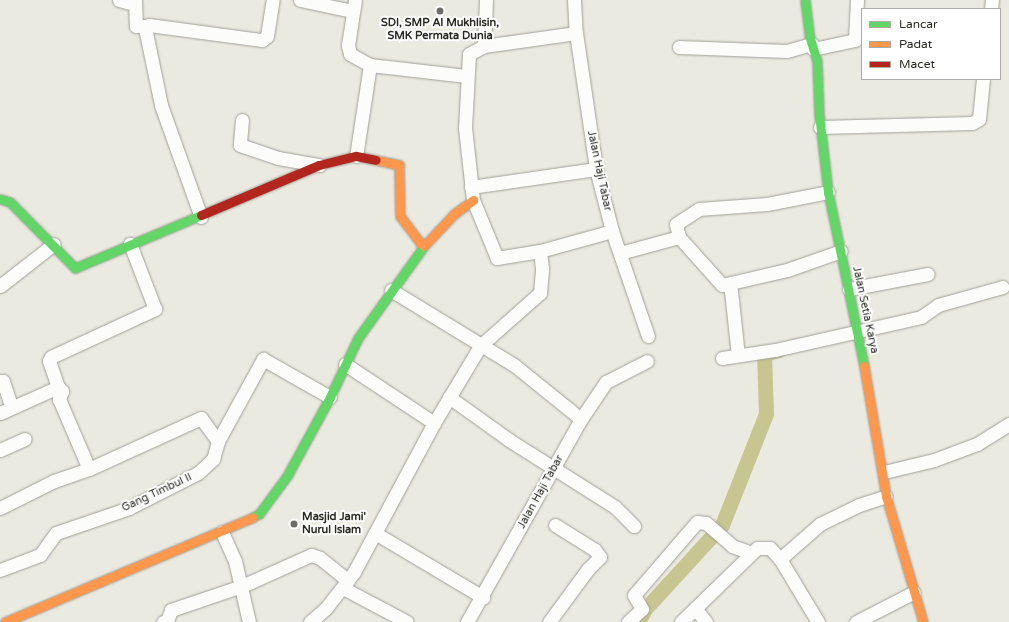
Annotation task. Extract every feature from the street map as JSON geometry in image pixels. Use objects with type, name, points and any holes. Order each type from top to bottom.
[{"type":"street","points":[[119,0],[135,2],[136,26],[147,26],[262,40],[267,36],[273,0]]},
{"type":"street","points":[[300,0],[354,5],[348,45],[350,54],[370,65],[466,76]]},
{"type":"street","points":[[484,46],[486,0]]},
{"type":"street","name":"Jalan Haji Tabar","points":[[574,0],[576,33],[596,169],[612,231],[648,336]]},
{"type":"street","name":"Jalan Setia Karya","points":[[805,0],[817,62],[820,127],[828,192],[858,329],[884,472],[886,496],[923,622]]},
{"type":"street","points":[[679,48],[787,51],[855,40],[857,0]]},
{"type":"street","points":[[147,26],[145,40],[161,105],[201,217]]},
{"type":"street","points":[[576,33],[484,46],[470,52],[466,76],[465,128],[473,200],[497,258],[540,251],[612,231]]},
{"type":"street","points":[[356,156],[370,65]]},
{"type":"street","points":[[820,127],[972,123],[979,119],[983,80]]},
{"type":"street","points":[[242,120],[240,145],[278,158],[319,165]]},
{"type":"street","points":[[0,199],[10,202],[54,244],[74,268],[130,244],[201,217],[319,165],[356,156],[399,165],[400,216],[420,243],[425,244]]},
{"type":"street","points":[[471,187],[596,169]]},
{"type":"street","points":[[828,192],[767,204],[699,209],[676,224],[680,237],[722,285],[787,270],[841,251]]},
{"type":"street","points":[[4,622],[222,532],[259,514],[274,496],[330,397],[358,338],[425,244],[454,214],[473,200]]},
{"type":"street","points":[[620,252],[680,237]]},
{"type":"street","points":[[0,286],[54,244]]},
{"type":"street","points":[[89,470],[58,399],[62,391],[58,387],[49,361],[51,357],[155,309],[130,244]]},
{"type":"street","points":[[310,622],[345,584],[375,533],[449,396],[480,346],[540,294],[542,268],[540,251]]},
{"type":"street","points":[[849,289],[928,274]]},
{"type":"street","points":[[728,284],[731,292],[740,354]]},
{"type":"street","points":[[722,358],[740,354],[775,350],[858,329],[921,317],[938,305],[1003,287]]},
{"type":"street","points":[[391,290],[480,346],[514,365],[581,419]]},
{"type":"street","name":"Gang Timbul II","points":[[0,570],[40,555],[56,534],[129,508],[198,473],[213,459],[218,441],[263,360],[330,397]]},
{"type":"street","name":"Jalan Haji Tabar","points":[[467,622],[483,597],[581,419],[606,382],[646,361]]},
{"type":"street","points":[[345,364],[434,423]]},
{"type":"street","points":[[0,381],[3,381],[6,410],[58,387]]},
{"type":"street","points":[[449,396],[553,469],[615,507],[634,526]]},
{"type":"street","points":[[0,508],[54,481],[89,470],[201,418],[218,441]]},
{"type":"street","points":[[884,472],[934,460],[977,444],[1009,424]]},
{"type":"street","points":[[0,450],[25,439]]},
{"type":"street","points":[[780,558],[820,524],[859,505],[886,496]]},
{"type":"street","points":[[628,622],[642,609],[634,595],[697,522],[706,523],[732,546],[752,553]]},
{"type":"street","points":[[549,622],[588,569],[600,557],[595,550],[555,525]]},
{"type":"street","points":[[222,532],[235,561],[242,586],[249,622]]},
{"type":"street","points":[[375,533],[483,597]]},
{"type":"street","points":[[681,622],[752,553],[761,546],[765,546],[770,548],[780,558],[818,622]]},
{"type":"street","points":[[163,622],[166,621],[172,610],[242,586],[310,555],[320,558],[345,584],[406,622]]},
{"type":"street","points":[[856,622],[914,592]]},
{"type":"street","points":[[694,608],[706,622]]},
{"type":"waterway","points":[[638,622],[645,609],[722,525],[766,414],[764,354],[779,350]]},
{"type":"traffic: fast","points":[[805,0],[809,35],[817,62],[819,114],[828,192],[864,366]]},
{"type":"traffic: fast","points":[[0,199],[10,202],[75,268],[201,215]]},
{"type":"traffic: fast","points":[[253,517],[259,514],[287,476],[330,397],[358,338],[424,246]]},
{"type":"traffic: slow","points":[[376,160],[399,165],[400,216],[420,243],[425,244]]},
{"type":"traffic: slow","points":[[424,246],[454,214],[473,200]]},
{"type":"traffic: slow","points":[[864,366],[886,496],[923,622]]},
{"type":"traffic: slow","points":[[5,622],[253,517]]},
{"type":"traffic: jam","points":[[201,215],[319,165],[356,156],[376,160]]},
{"type":"place","name":"SDI, SMP Al Mukhlisin, SMK Permata Dunia","points":[[440,11]]},
{"type":"place","name":"Masjid Jami' Nurul Islam","points":[[294,524]]}]
